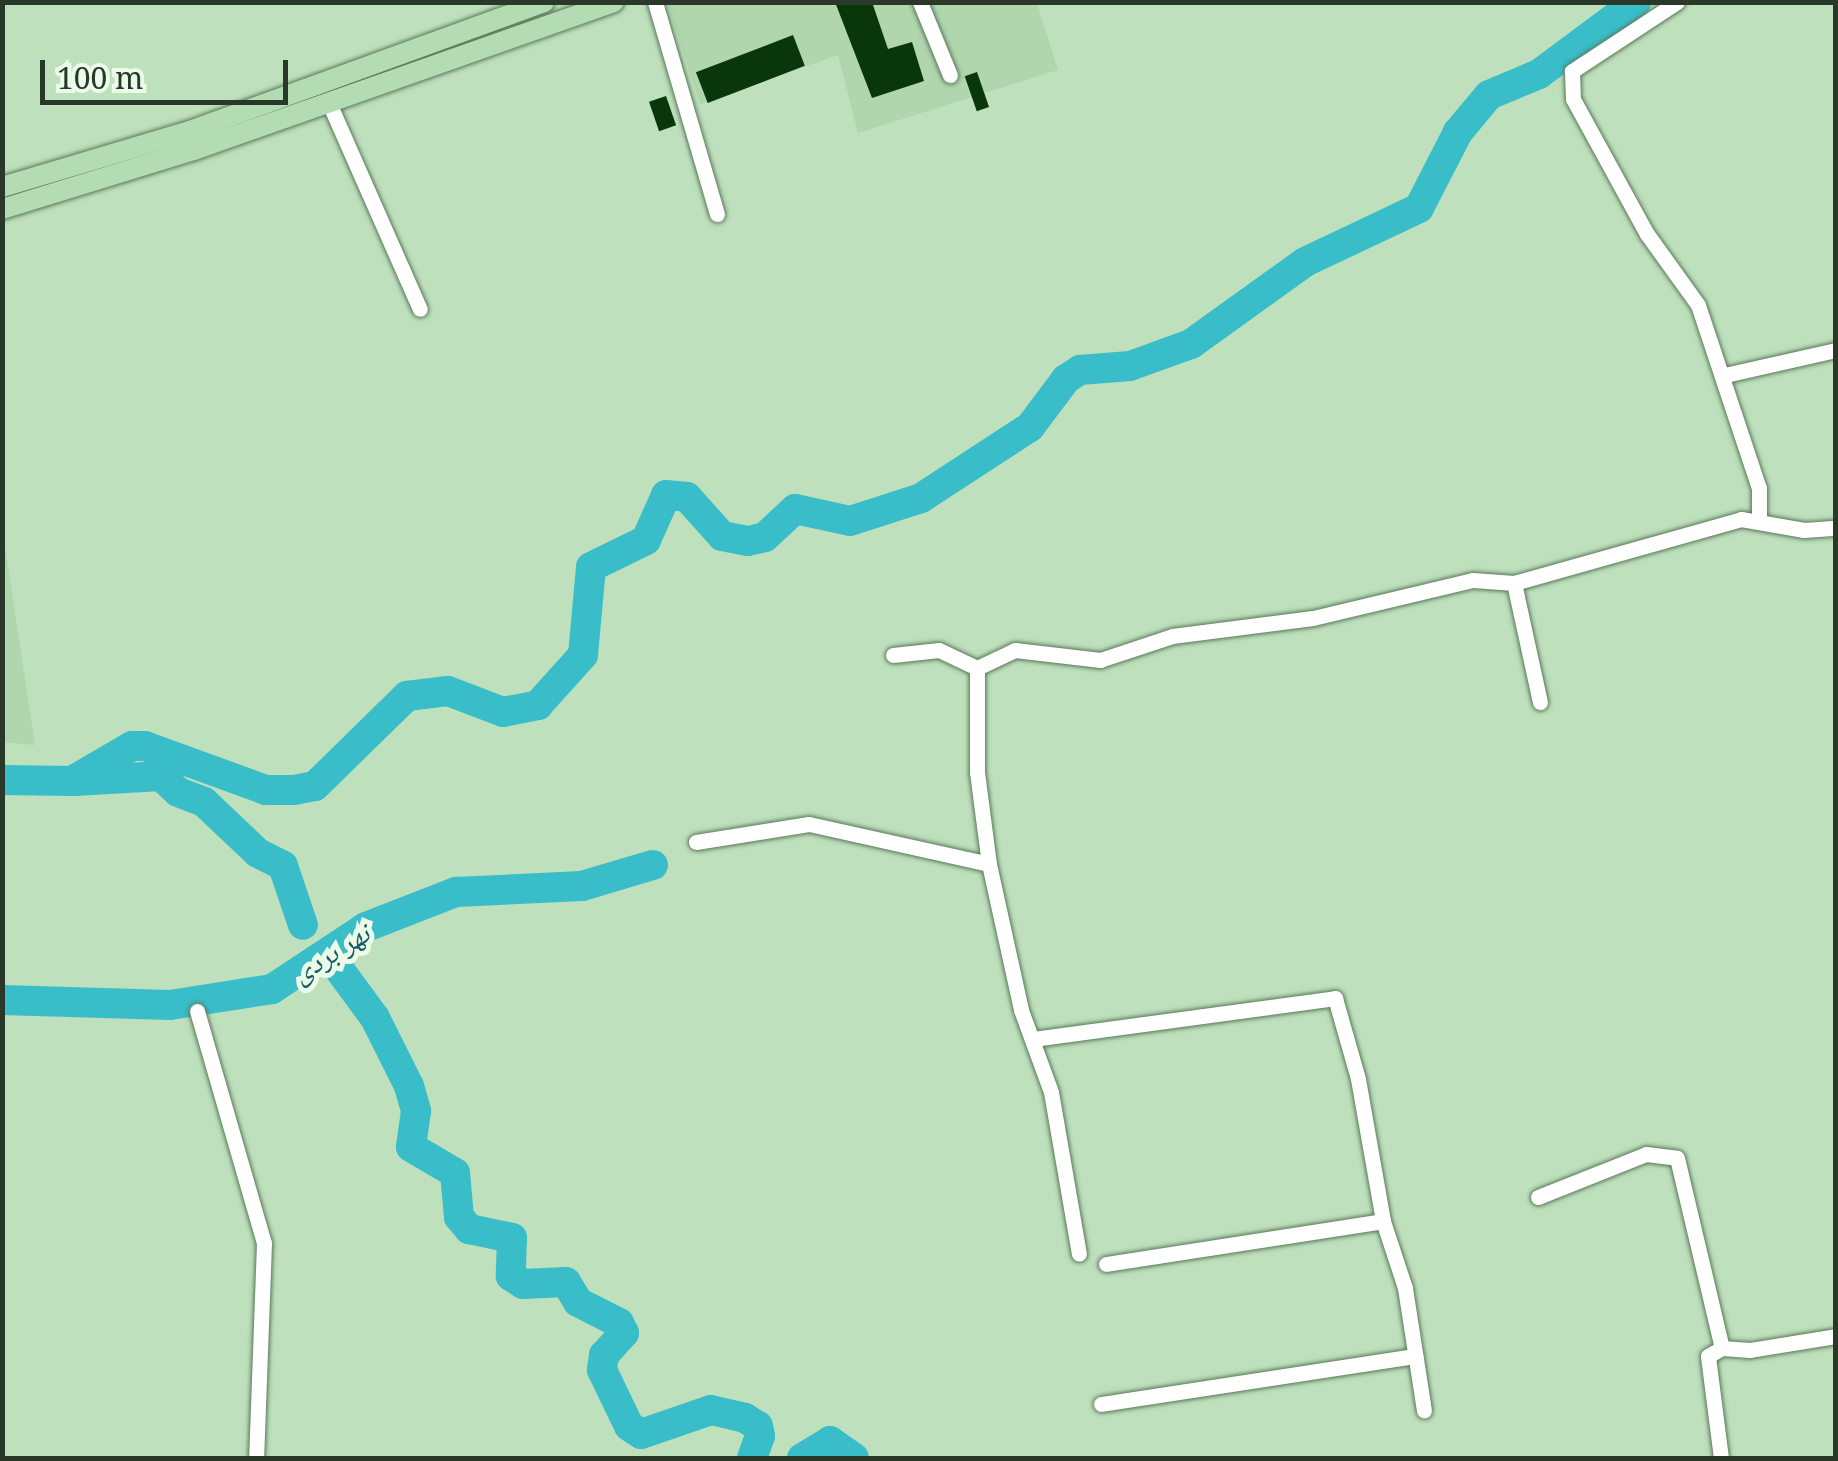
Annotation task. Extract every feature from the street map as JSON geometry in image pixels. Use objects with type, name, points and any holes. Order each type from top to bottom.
[{"type":"main road","points":[[2,187],[329,103],[614,2]]},
{"type":"main road","points":[[2,209],[221,130],[542,3],[550,25]]},
{"type":"street","points":[[655,2],[717,214]]},
{"type":"street","points":[[920,2],[950,75]]},
{"type":"street","points":[[1677,2],[1572,70],[1573,99],[1647,234],[1698,305],[1725,376],[1759,488],[1759,521]]},
{"type":"street","points":[[329,103],[420,309]]},
{"type":"street","points":[[1725,376],[1836,350]]},
{"type":"street","points":[[976,668],[1015,650],[1100,660],[1172,636],[1313,618],[1472,580],[1514,582],[1664,536],[1759,521],[1804,530],[1836,528]]},
{"type":"street","points":[[1514,582],[1540,702]]},
{"type":"street","points":[[893,655],[939,650],[976,668]]},
{"type":"street","points":[[976,668],[977,772],[989,864],[1057,1120],[1079,1254]]},
{"type":"street","points":[[696,842],[823,825],[989,864]]},
{"type":"street","points":[[1033,1039],[1335,998],[1365,1112],[1383,1221],[1404,1288],[1424,1411]]},
{"type":"street","points":[[197,1010],[264,1242],[256,1458]]},
{"type":"street","points":[[1538,1196],[1646,1154],[1677,1158],[1722,1348]]},
{"type":"street","points":[[1106,1264],[1383,1221]]},
{"type":"street","points":[[1722,1348],[1750,1350],[1836,1336]]},
{"type":"street","points":[[1721,1458],[1706,1366],[1722,1348]]},
{"type":"street","points":[[1101,1404],[1415,1356]]},
{"type":"shaded area","points":[[667,3],[1037,3],[1058,70],[858,133],[838,55],[700,104]]},
{"type":"shaded area","points":[[3,533],[35,745],[3,742]]},
{"type":"building","points":[[835,2],[872,2],[888,49],[912,42],[924,81],[872,98]]},
{"type":"building","points":[[793,35],[805,66],[708,103],[696,72]]},
{"type":"building","points":[[977,72],[989,107],[977,111],[965,76]]},
{"type":"building","points":[[666,96],[676,125],[659,131],[649,102]]},
{"type":"waterway","points":[[2,780],[72,781],[132,746],[145,746],[266,790],[294,790],[315,786],[407,696],[448,691],[503,712],[538,705],[583,655],[591,567],[646,540],[666,495],[687,497],[722,536],[748,541],[765,537],[795,509],[850,521],[921,498],[1030,427],[1066,379],[1080,370],[1130,366],[1191,344],[1305,262],[1419,208],[1458,132],[1489,95],[1539,74],[1636,2]]},
{"type":"waterway","points":[[75,781],[161,776],[178,792],[204,802],[258,853],[283,866],[303,925]]},
{"type":"waterway","name":"نهر بردى","points":[[2,1000],[170,1005],[272,989],[366,927],[456,892],[582,886],[653,865]]},
{"type":"waterway","points":[[339,969],[375,1018],[409,1086],[416,1111],[411,1147],[455,1173],[459,1217],[469,1229],[512,1238],[511,1276],[523,1284],[566,1282],[578,1302],[619,1323],[624,1333],[604,1355],[602,1370],[629,1426],[641,1434],[711,1410],[745,1418],[758,1426],[760,1436],[752,1458]]},
{"type":"waterway","points":[[802,1458],[830,1441],[854,1458]]}]
